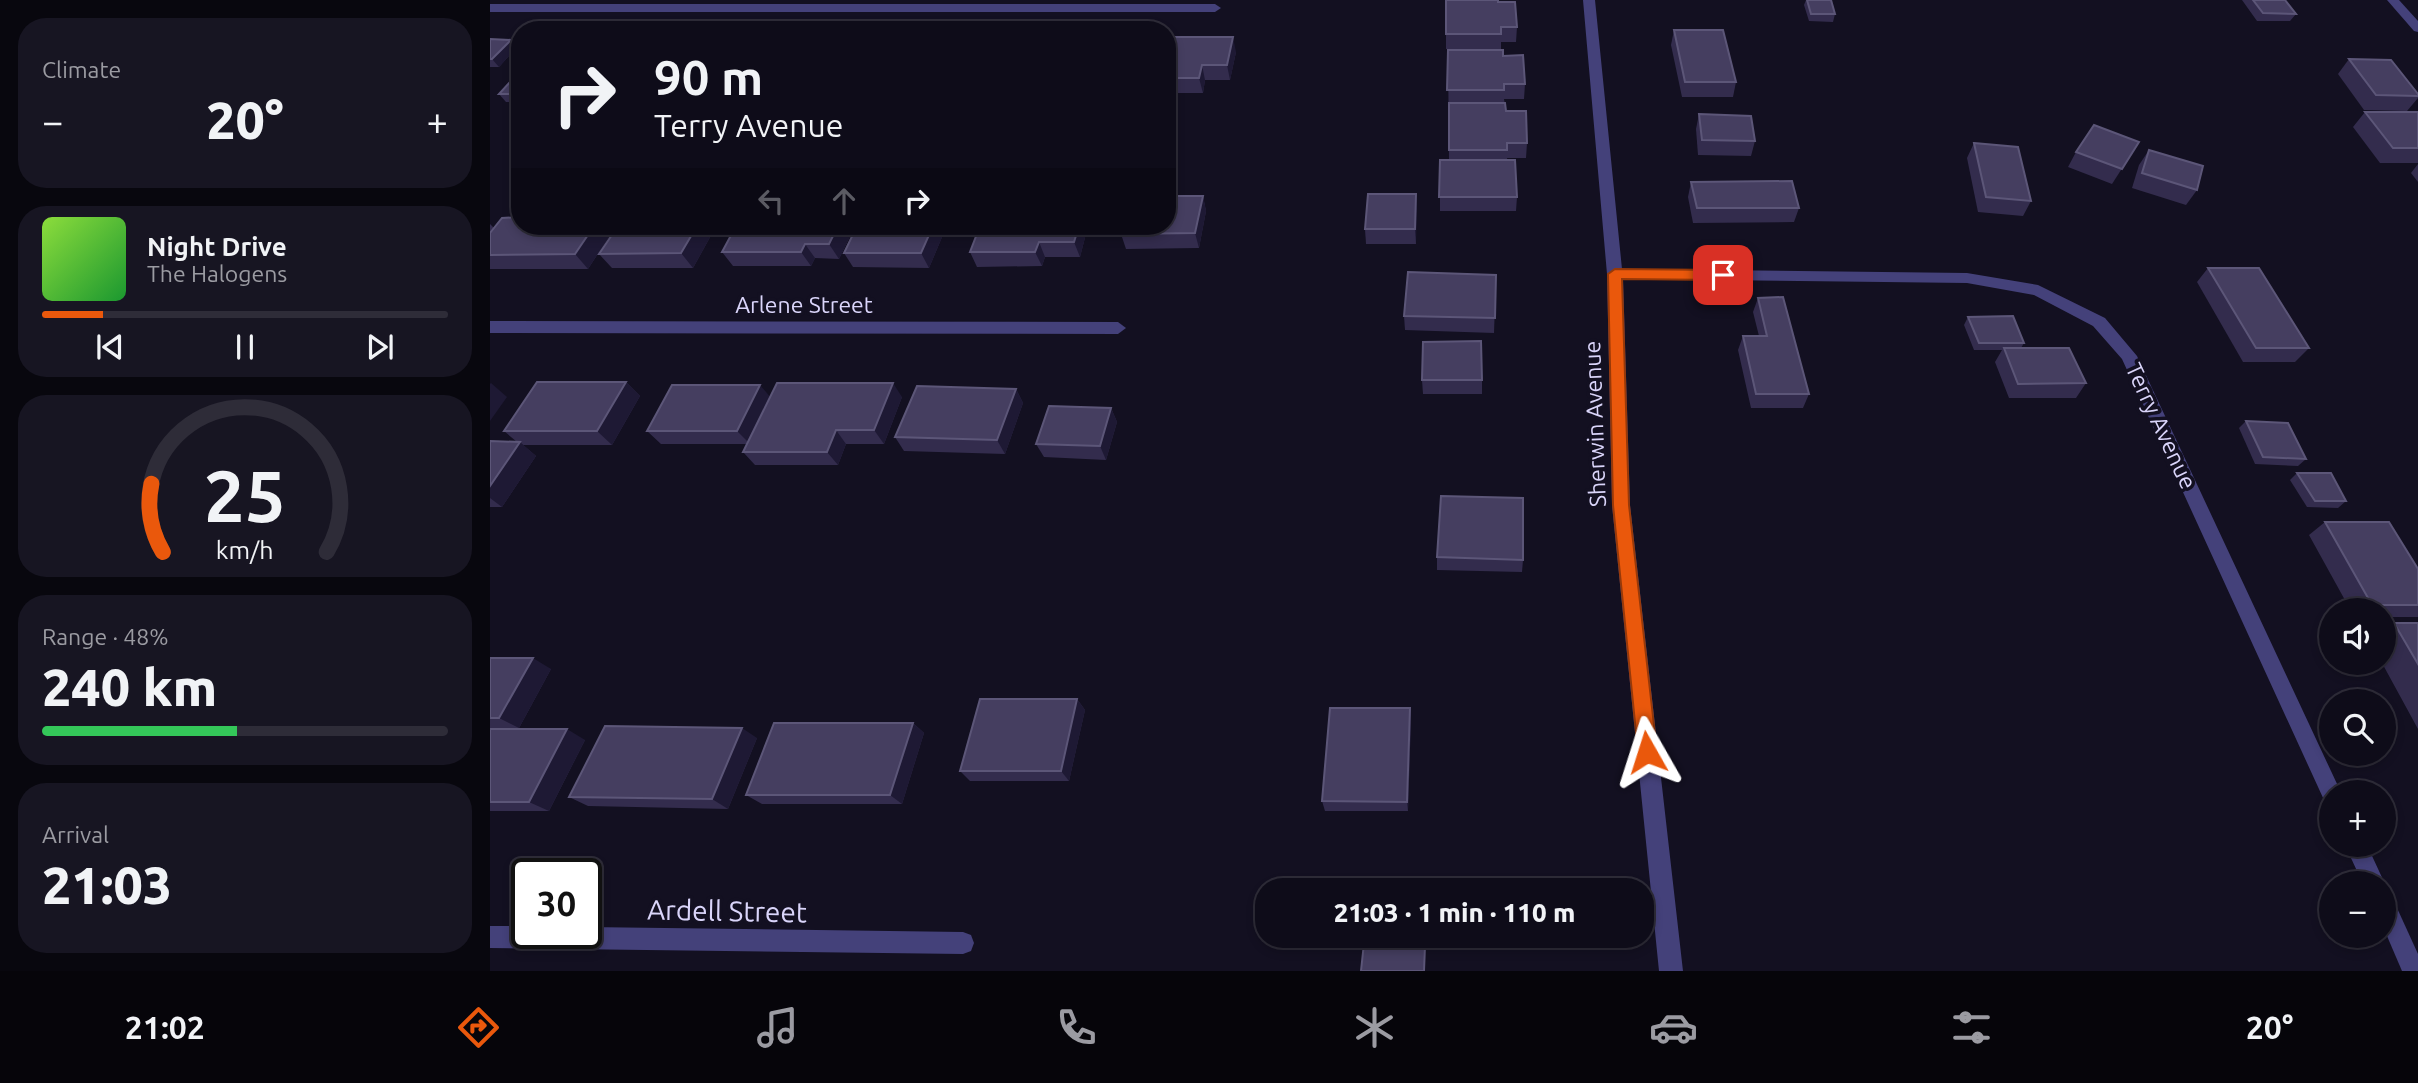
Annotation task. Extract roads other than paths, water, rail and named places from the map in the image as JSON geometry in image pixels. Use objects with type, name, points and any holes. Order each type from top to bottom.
[{"type":"street","name":"Sherwin Avenue","points":[[1589,0],[1615,274],[1621,505],[1671,971]]},
{"type":"street","points":[[2393,0],[2418,28]]},
{"type":"street","points":[[490,8],[1215,8]]},
{"type":"street","name":"Terry Avenue","points":[[1615,274],[1967,278],[2038,290],[2099,322],[2129,356],[2326,780]]},
{"type":"street","name":"Arlene Street","points":[[490,327],[1118,328]]},
{"type":"street","points":[[2396,931],[2414,971]]},
{"type":"street","name":"Ardell Street","points":[[490,937],[963,943]]}]
